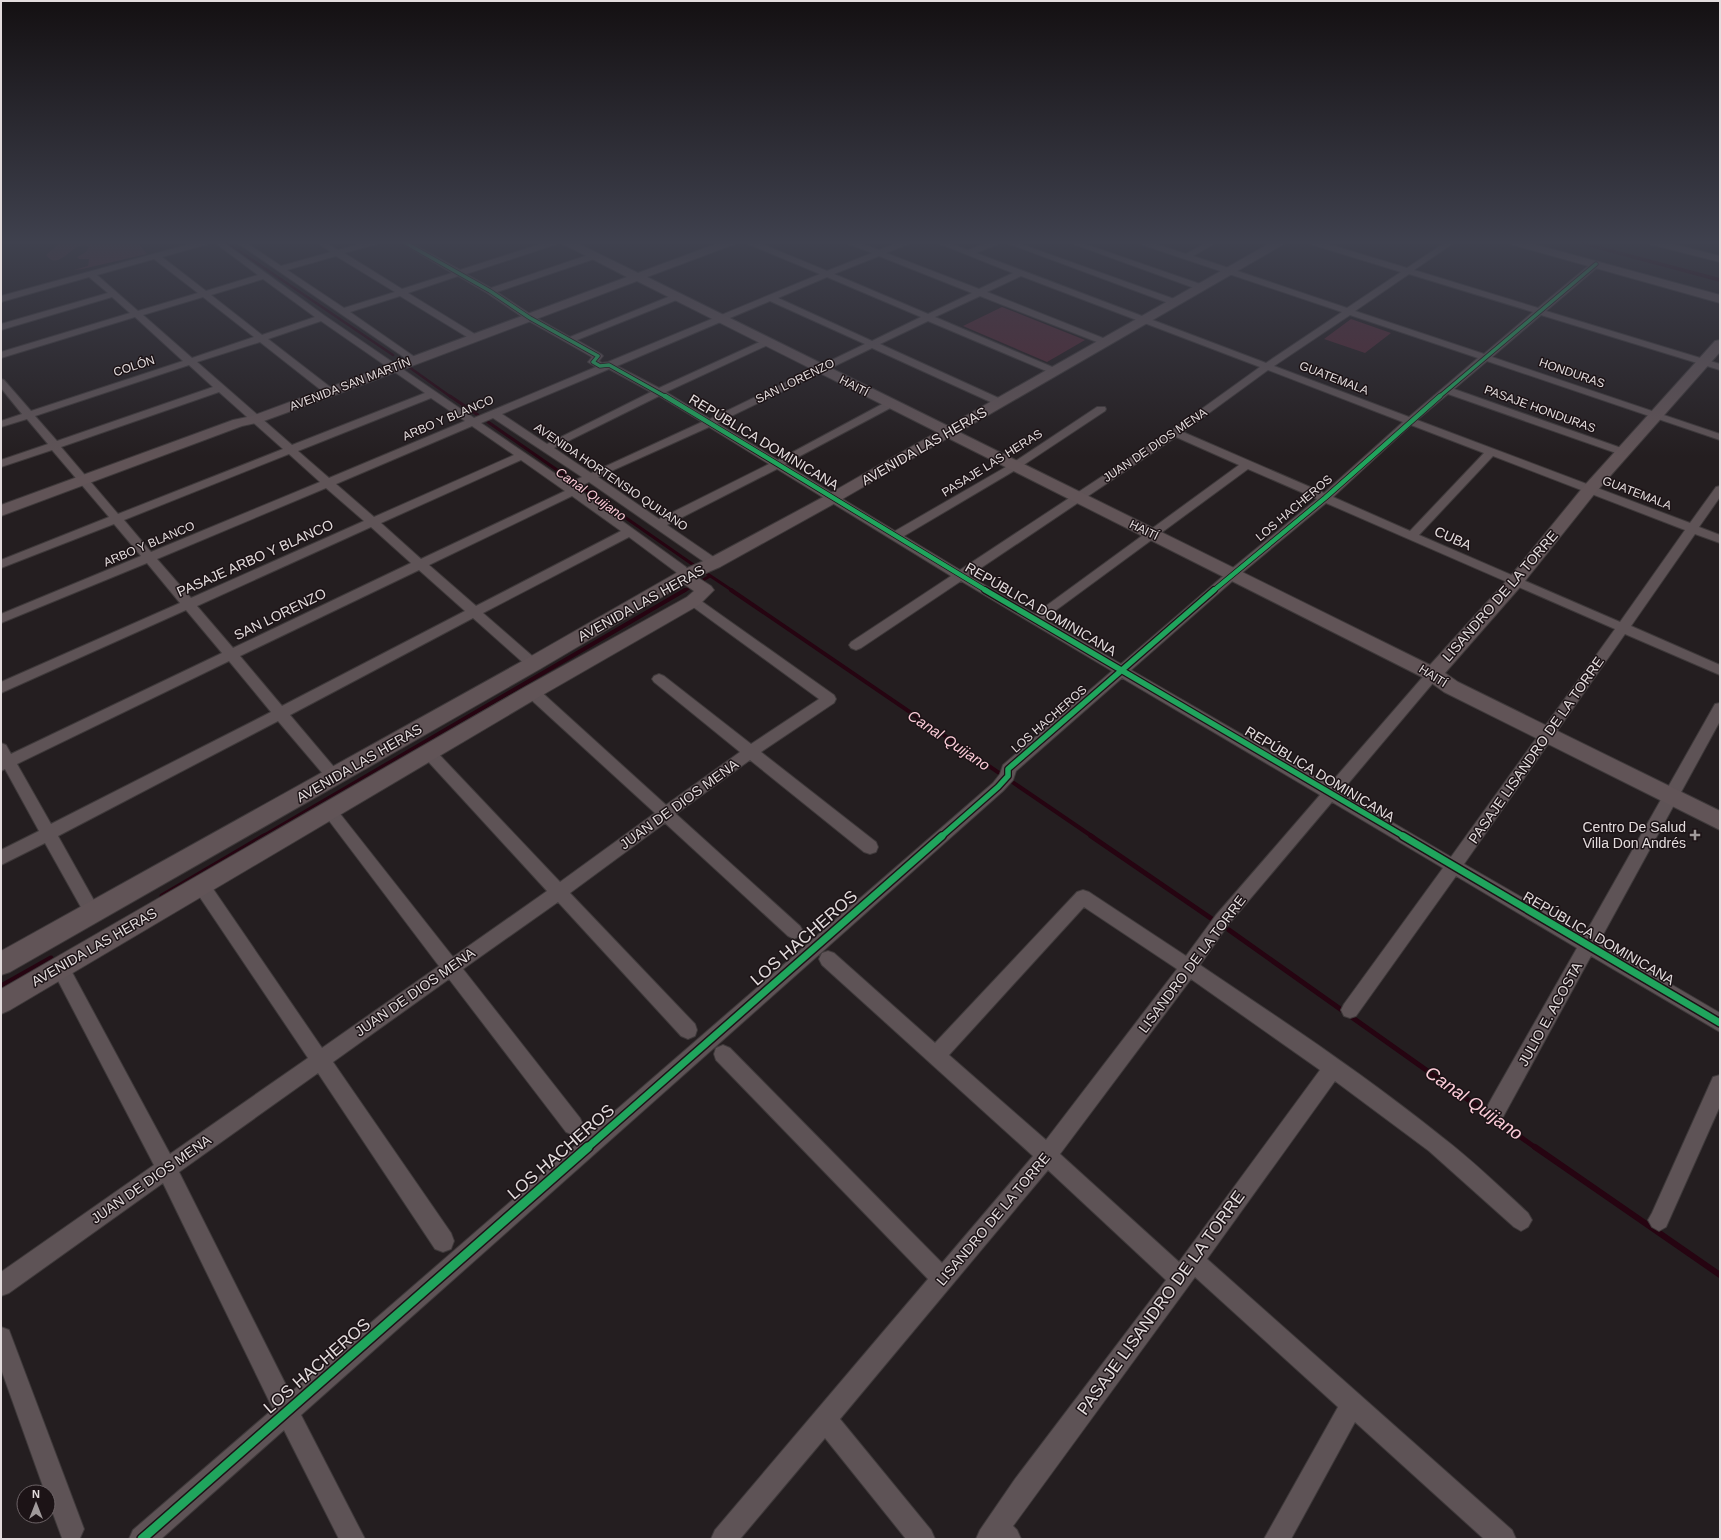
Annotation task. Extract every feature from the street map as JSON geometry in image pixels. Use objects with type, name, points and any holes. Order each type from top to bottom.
[{"type":"main road","name":"AVENIDA SAN MARTÍN","points":[[1,511],[530,314]]},
{"type":"main road","name":"HAITÍ","points":[[709,314],[1433,674],[1452,687],[1720,821]]},
{"type":"main road","name":"AVENIDA LAS HERAS","points":[[1,964],[93,914],[533,664],[684,576],[714,563],[833,498],[1153,314]]},
{"type":"main road","name":"LISANDRO DE LA TORRE","points":[[1433,674],[1515,582],[1590,489],[1720,344]]},
{"type":"main road","points":[[684,576],[699,595]]},
{"type":"main road","name":"AVENIDA LAS HERAS","points":[[1,1002],[699,595]]},
{"type":"street","points":[[1,327],[46,314]]},
{"type":"street","points":[[1,355],[141,314]]},
{"type":"street","points":[[230,314],[327,390]]},
{"type":"street","points":[[316,314],[392,365],[521,456],[573,488],[629,532],[682,570],[684,576]]},
{"type":"street","points":[[345,314],[411,358]]},
{"type":"street","points":[[436,314],[471,336]]},
{"type":"street","points":[[570,340],[634,314]]},
{"type":"street","name":"ARBO Y BLANCO","points":[[1,619],[731,314]]},
{"type":"street","points":[[805,314],[999,402]]},
{"type":"street","points":[[921,314],[1054,371]]},
{"type":"street","name":"SAN LORENZO","points":[[3,759],[231,655],[573,488],[587,478],[709,423],[935,314]]},
{"type":"street","points":[[1035,314],[1105,342]]},
{"type":"street","name":"GUATEMALA","points":[[1130,314],[1720,539]]},
{"type":"street","name":"JUAN DE DIOS MENA","points":[[856,645],[959,575],[1175,433],[1268,366],[1345,314]]},
{"type":"street","name":"HONDURAS","points":[[1354,314],[1720,437]]},
{"type":"street","name":"LOS HACHEROS","points":[[142,1539],[1005,777],[1122,670],[1324,498],[1410,421],[1536,314]]},
{"type":"street","points":[[1548,314],[1720,367]]},
{"type":"street","points":[[137,315],[220,388],[248,419],[291,450],[533,664]]},
{"type":"street","name":"REPÚBLICA DOMINICANA","points":[[527,315],[598,356],[593,362],[600,366],[610,365],[659,392],[959,575],[1720,1023]]},
{"type":"street","name":"COLÓN","points":[[1,424],[322,318]]},
{"type":"street","points":[[546,448],[659,392],[767,342]]},
{"type":"street","points":[[1,382],[334,777]]},
{"type":"street","points":[[1,464],[220,388]]},
{"type":"street","name":"PASAJE HONDURAS","points":[[1447,390],[1623,452]]},
{"type":"street","points":[[1,564],[432,394]]},
{"type":"street","points":[[659,524],[778,464],[890,404]]},
{"type":"street","name":"PASAJE LAS HERAS","points":[[895,536],[1015,466],[1101,409]]},
{"type":"street","name":"AVENIDA HORTENSIO QUIJANO","points":[[493,413],[546,448],[587,478],[659,524],[714,563]]},
{"type":"street","name":"CUBA","points":[[1175,433],[1720,670]]},
{"type":"street","points":[[1411,536],[1491,452]]},
{"type":"street","name":"PASAJE ARBO Y BLANCO","points":[[1,688],[521,456]]},
{"type":"street","points":[[1036,620],[1247,464]]},
{"type":"street","name":"PASAJE LISANDRO DE LA TORRE","points":[[1350,1010],[1548,735],[1720,489]]},
{"type":"street","points":[[1,858],[629,532]]},
{"type":"street","name":"JUAN DE DIOS MENA","points":[[1,1285],[558,892],[750,752],[829,699],[699,595]]},
{"type":"street","name":"LISANDRO DE LA TORRE","points":[[724,1539],[1047,1155],[1189,967],[1222,920],[1433,674]]},
{"type":"street","points":[[659,679],[870,847]]},
{"type":"street","points":[[532,692],[794,931]]},
{"type":"street","name":"JULIO E. ACOSTA","points":[[1496,1110],[1589,946],[1670,796],[1720,708]]},
{"type":"street","points":[[429,753],[688,1030]]},
{"type":"street","points":[[3,759],[48,834],[93,914]]},
{"type":"street","points":[[329,810],[573,1125]]},
{"type":"street","points":[[201,885],[443,1241]]},
{"type":"street","points":[[936,1056],[1083,897],[1189,967],[1333,1068],[1424,1135],[1521,1220]]},
{"type":"street","points":[[828,959],[1047,1155],[1352,1405],[1503,1539]]},
{"type":"street","points":[[60,967],[166,1168],[286,1412],[352,1539]]},
{"type":"street","points":[[723,1054],[943,1279]]},
{"type":"street","name":"PASAJE LISANDRO DE LA TORRE","points":[[998,1535],[1024,1488],[1186,1270],[1333,1068]]},
{"type":"street","points":[[1659,1220],[1720,1084]]},
{"type":"street","points":[[1,1338],[71,1530]]},
{"type":"street","points":[[1277,1539],[1352,1405]]},
{"type":"street","points":[[825,1419],[922,1539]]},
{"type":"shaded area","points":[[988,314],[1019,314],[1085,340],[1047,362],[963,326]]},
{"type":"shaded area","points":[[1351,319],[1391,333],[1365,353],[1324,339]]},
{"type":"waterway","name":"Canal Quijano","points":[[332,314],[393,355]]},
{"type":"waterway","name":"Canal Quijano","points":[[409,367],[451,397]]},
{"type":"waterway","name":"Canal Quijano","points":[[450,396],[478,415]]},
{"type":"waterway","name":"Canal Quijano","points":[[488,422],[695,566]]},
{"type":"waterway","name":"Canal Quijano","points":[[706,573],[733,591]]},
{"type":"waterway","points":[[684,591],[710,576]]},
{"type":"waterway","points":[[262,837],[685,590]]},
{"type":"waterway","name":"Canal Quijano","points":[[731,590],[1093,837]]},
{"type":"waterway","points":[[162,896],[264,836]]},
{"type":"waterway","name":"Canal Quijano","points":[[1091,836],[1212,919]]},
{"type":"waterway","name":"Canal Quijano","points":[[1229,930],[1536,1148]]},
{"type":"waterway","points":[[1,986],[51,958]]},
{"type":"waterway","name":"Canal Quijano","points":[[1535,1147],[1720,1275]]},
{"type":"cycle path","points":[[524,314],[598,356],[593,362],[600,366],[609,365],[659,392],[959,575],[1720,1023]]},
{"type":"cycle path","points":[[142,1539],[998,787],[1008,776],[1008,769],[1233,574],[1325,498],[1410,421],[1537,314]]},
{"type":"place","name":"Centro De Salud Villa Don Andrés","points":[[1695,835]]}]
